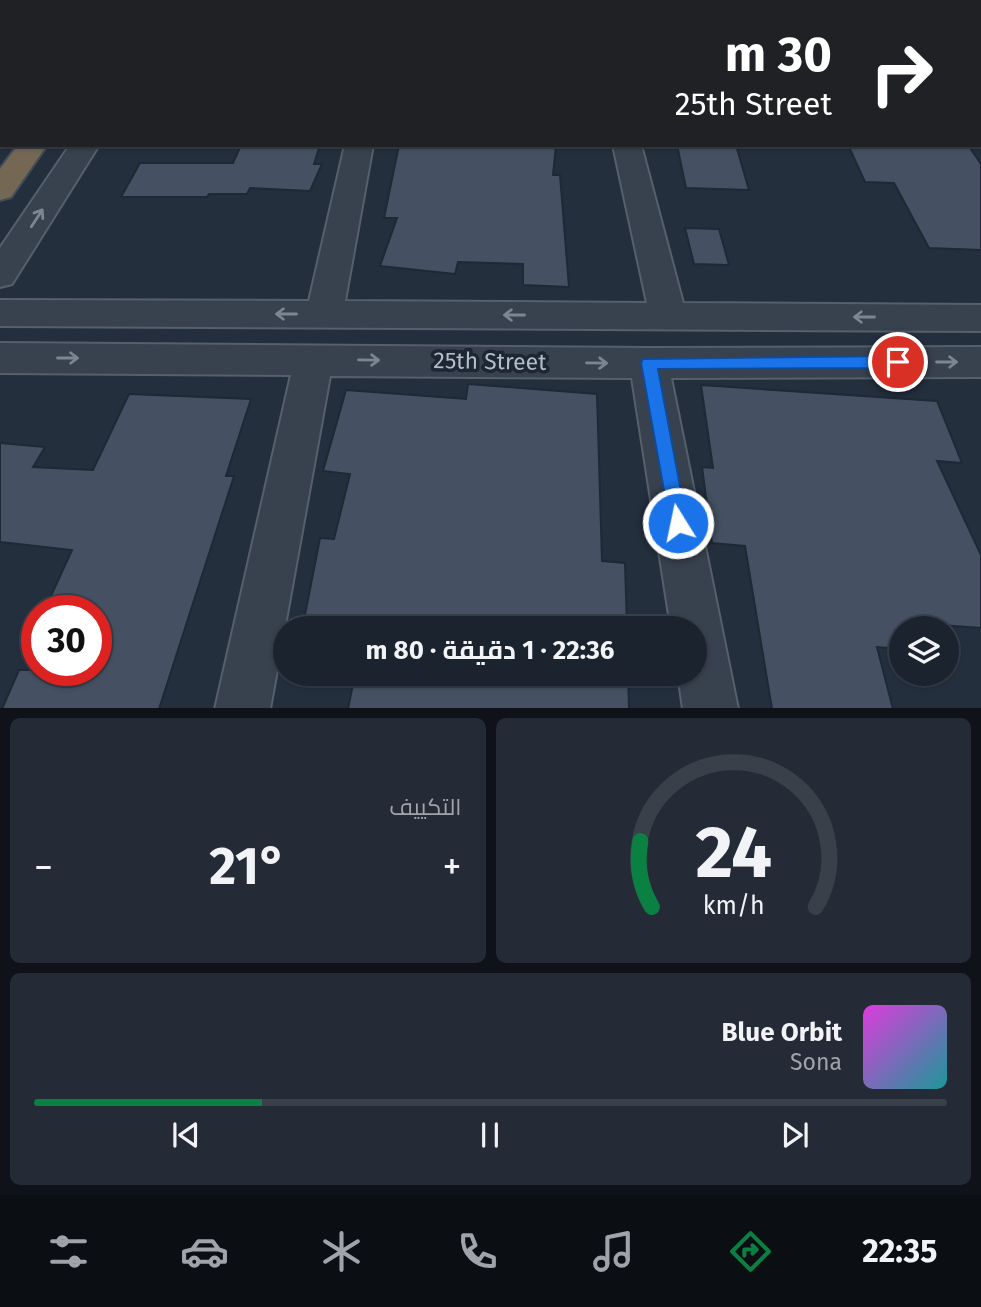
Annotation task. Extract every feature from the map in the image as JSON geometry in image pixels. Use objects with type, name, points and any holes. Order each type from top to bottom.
[{"type":"highway","points":[[0,190],[32,147]]},
{"type":"street","points":[[0,275],[84,147]]},
{"type":"street","points":[[324,314],[359,147]]},
{"type":"street","points":[[627,147],[668,316]]},
{"type":"street","name":"25th Street","points":[[0,313],[981,318]]},
{"type":"street","name":"25th Street","points":[[0,358],[649,363],[981,362]]},
{"type":"street","points":[[242,708],[314,359]]},
{"type":"street","points":[[649,363],[712,708]]},
{"type":"building","points":[[240,147],[319,147],[314,164],[322,164],[310,191],[250,188],[247,194],[209,194],[207,197],[121,197],[140,163],[233,163]]},
{"type":"building","points":[[399,147],[556,147],[553,175],[560,175],[569,287],[523,285],[523,264],[458,262],[455,274],[380,266],[397,218],[384,218]]},
{"type":"building","points":[[677,147],[737,147],[749,190],[686,188]]},
{"type":"building","points":[[849,147],[969,147],[981,164],[981,250],[929,248],[894,183],[865,182]]},
{"type":"building","points":[[685,228],[719,229],[729,265],[694,264]]},
{"type":"building","points":[[468,384],[597,394],[602,561],[625,563],[627,616],[305,616],[320,538],[334,539],[350,474],[323,471],[346,390],[466,399]]},
{"type":"building","points":[[701,385],[937,401],[962,463],[937,461],[981,555],[981,628],[959,626],[959,616],[889,616],[889,648],[877,647],[893,708],[772,708],[745,546],[712,543],[702,467],[713,468]]},
{"type":"building","points":[[129,394],[251,399],[226,476],[234,476],[159,708],[2,708],[19,670],[21,686],[112,686],[112,595],[51,595],[72,550],[0,542],[0,443],[45,447],[33,467],[93,470]]},
{"type":"building","points":[[353,686],[628,686],[629,708],[348,708]]},
{"type":"route","points":[[678,523],[649,363],[898,362]]}]
